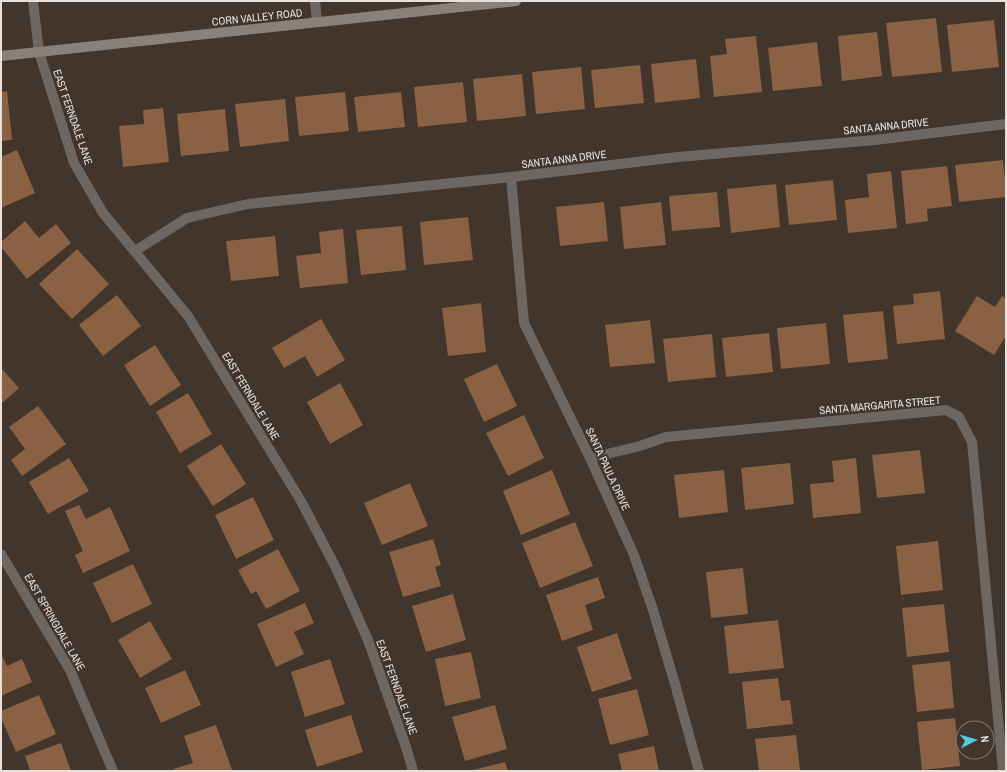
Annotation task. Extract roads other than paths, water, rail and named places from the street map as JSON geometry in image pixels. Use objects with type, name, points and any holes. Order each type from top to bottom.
[{"type":"main road","name":"CORN VALLEY ROAD","points":[[1,56],[516,1]]},
{"type":"street","name":"EAST FERNDALE LANE","points":[[33,1],[38,52],[74,163],[103,213],[188,316],[301,501],[336,568],[368,640],[413,771]]},
{"type":"street","points":[[315,1],[317,22]]},
{"type":"street","name":"SANTA ANNA DRIVE","points":[[135,251],[187,218],[248,204],[511,178],[678,157],[875,140],[1006,124]]},
{"type":"street","name":"SANTA PAULA DRIVE","points":[[511,178],[524,323],[590,458],[636,562],[653,610],[699,771]]},
{"type":"street","name":"SANTA MARGARITA STREET","points":[[590,458],[640,446],[666,437],[946,410],[959,417],[972,442],[1003,771]]},
{"type":"street","name":"EAST SPRINGDALE LANE","points":[[1,554],[70,670],[113,771]]}]
